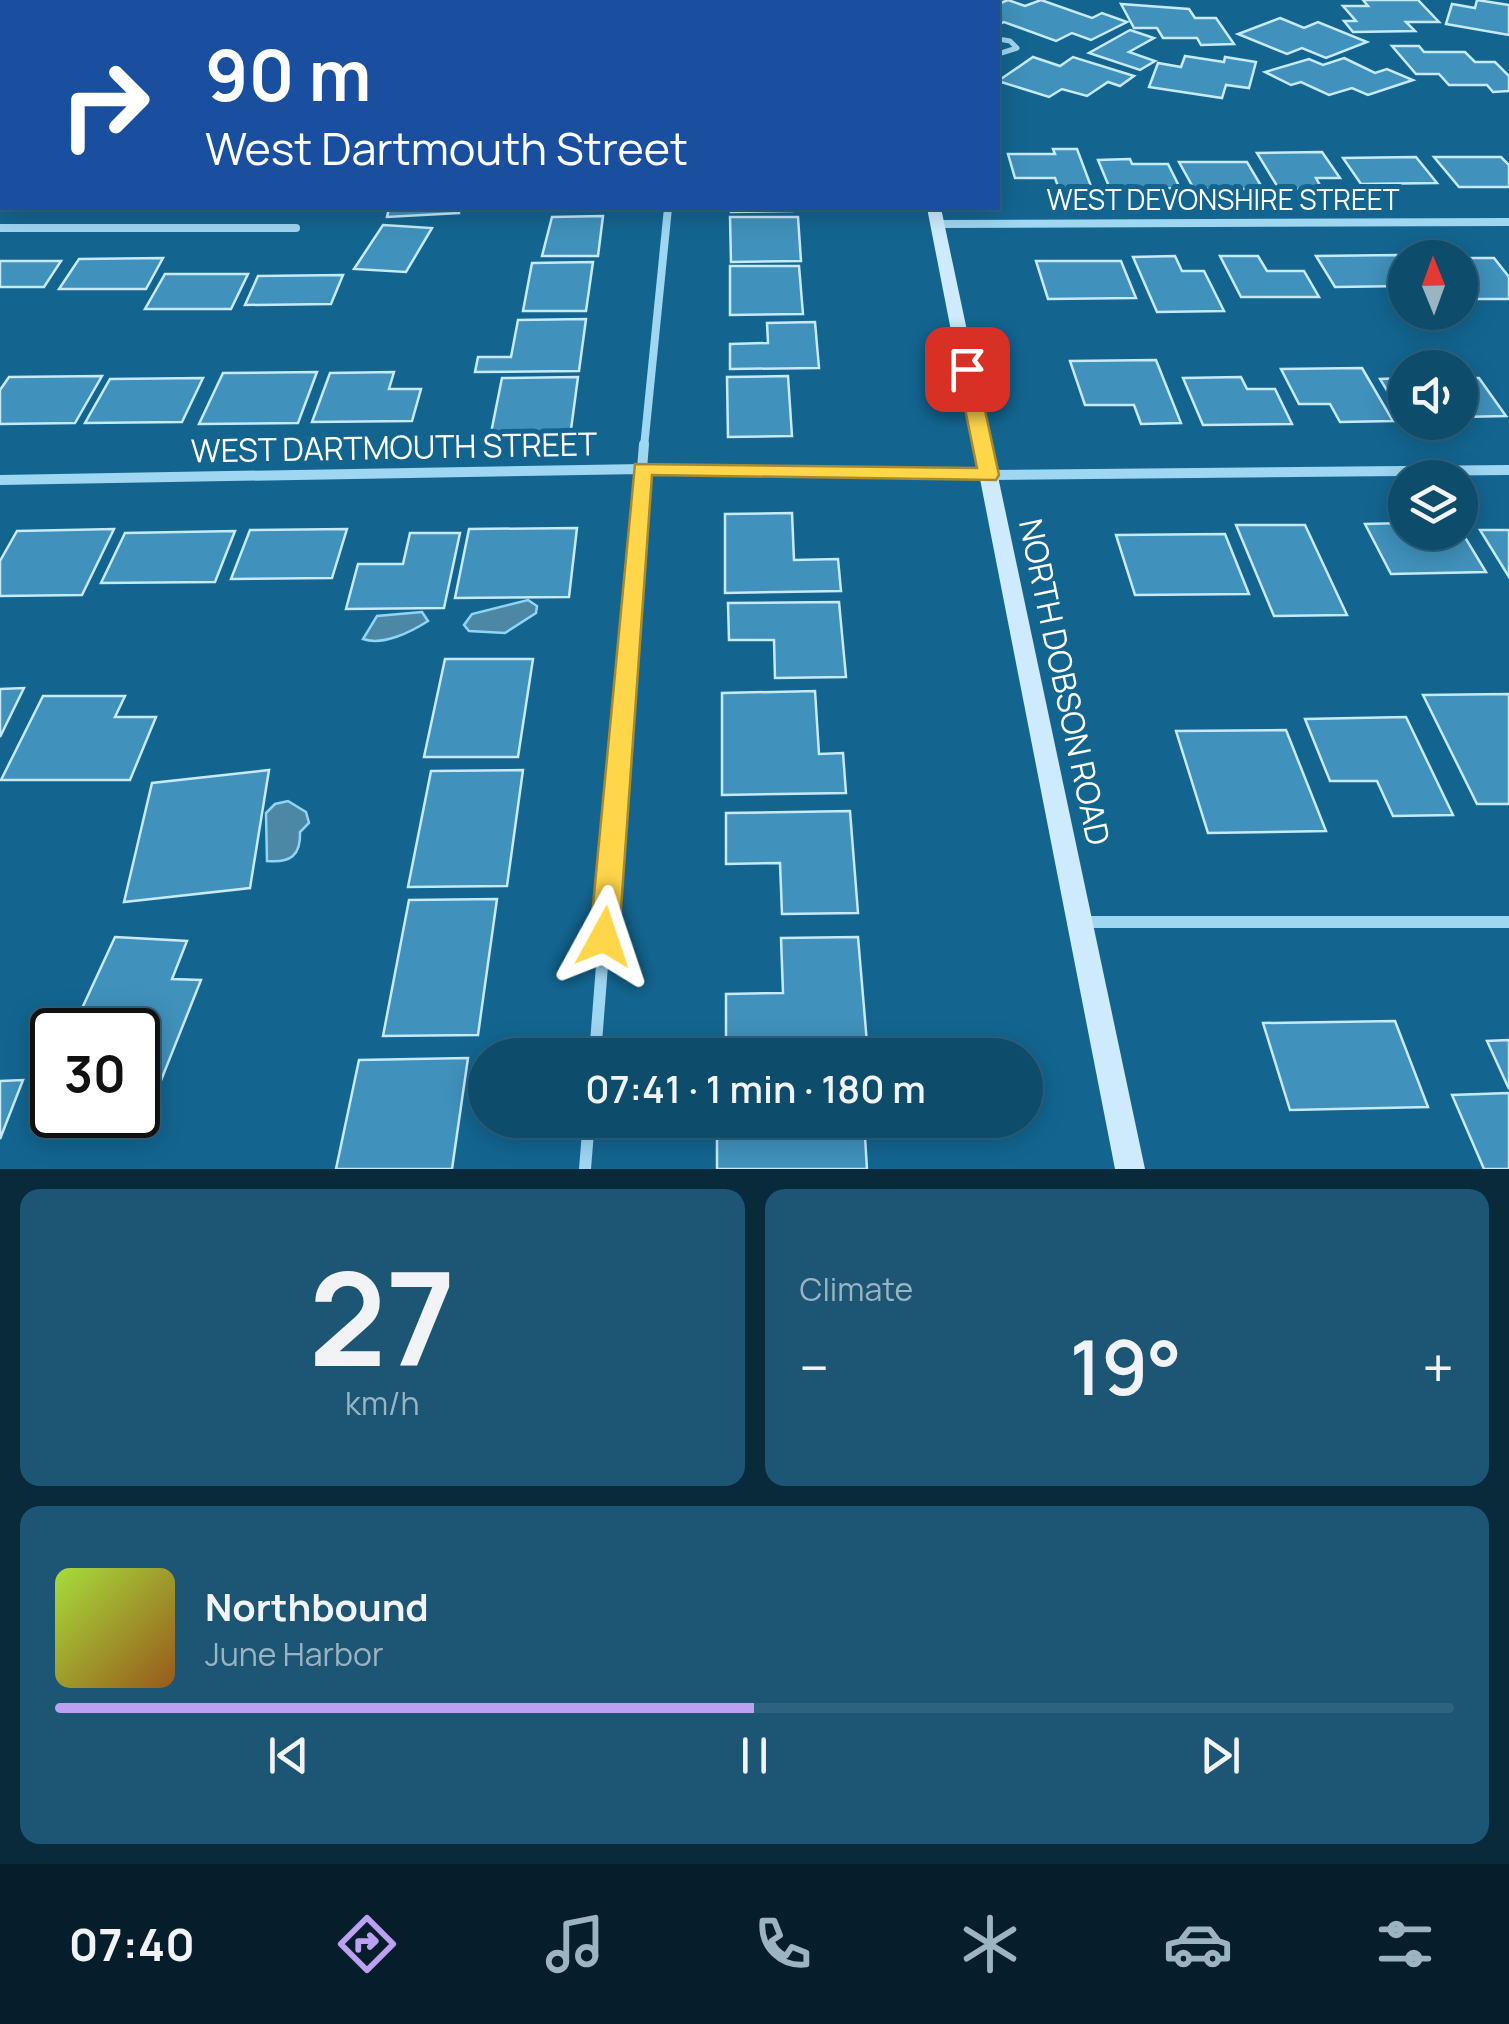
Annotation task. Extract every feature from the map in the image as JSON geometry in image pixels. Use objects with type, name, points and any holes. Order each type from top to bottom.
[{"type":"main road","name":"NORTH DOBSON ROAD","points":[[936,216],[1130,1169]]},
{"type":"street","points":[[595,1038],[642,468],[668,210]]},
{"type":"street","name":"WEST DEVONSHIRE STREET","points":[[936,216],[1509,222]]},
{"type":"street","points":[[0,228],[296,228]]},
{"type":"street","name":"WEST DARTMOUTH STREET","points":[[0,480],[642,468],[989,475],[1509,470]]},
{"type":"street","points":[[1080,922],[1509,922]]},
{"type":"street","points":[[585,1169],[588,1138]]},
{"type":"lane","points":[[1000,39],[1010,41],[1016,48],[1000,53]]},
{"type":"water","points":[[528,600],[537,606],[536,613],[505,633],[469,631],[464,625],[472,614]]},
{"type":"water","points":[[422,612],[428,621],[405,633],[379,641],[363,639],[377,616]]},
{"type":"water","points":[[288,801],[306,812],[309,823],[300,832],[292,856],[267,861],[266,813],[275,804]]},
{"type":"building","points":[[1008,0],[1025,6],[1041,0],[1092,18],[1102,13],[1127,22],[1091,40],[1072,33],[1056,41],[1004,22],[1000,24],[1000,3]]},
{"type":"building","points":[[1363,0],[1418,0],[1439,22],[1406,22],[1415,31],[1353,32],[1344,21],[1356,21],[1343,6],[1368,6]]},
{"type":"building","points":[[1477,0],[1509,5],[1509,35],[1446,24],[1452,4],[1475,8]]},
{"type":"building","points":[[1121,4],[1189,9],[1195,18],[1216,18],[1234,44],[1201,45],[1197,38],[1163,38],[1157,28],[1134,28]]},
{"type":"building","points":[[1280,18],[1304,28],[1318,22],[1367,42],[1326,58],[1302,48],[1287,54],[1238,34]]},
{"type":"building","points":[[1130,30],[1154,38],[1129,52],[1155,61],[1140,70],[1089,53]]},
{"type":"building","points":[[1392,46],[1419,46],[1424,52],[1465,52],[1475,62],[1495,62],[1509,76],[1509,91],[1493,92],[1487,85],[1449,85],[1439,74],[1416,74]]},
{"type":"building","points":[[1185,56],[1256,62],[1249,88],[1226,85],[1222,98],[1149,87],[1158,63],[1181,67]]},
{"type":"building","points":[[1033,57],[1060,66],[1073,57],[1134,76],[1120,86],[1108,82],[1087,96],[1062,89],[1049,97],[1000,80]]},
{"type":"building","points":[[1344,58],[1375,73],[1387,69],[1413,80],[1368,95],[1352,88],[1329,95],[1301,82],[1291,85],[1265,72],[1309,59],[1323,65]]},
{"type":"building","points":[[1053,149],[1077,149],[1092,189],[1059,189],[1055,178],[1015,178],[1008,154],[1055,154]]},
{"type":"building","points":[[1322,152],[1340,178],[1316,178],[1322,189],[1279,189],[1257,153]]},
{"type":"building","points":[[1416,157],[1437,183],[1361,184],[1343,158]]},
{"type":"building","points":[[1434,157],[1501,157],[1509,165],[1509,187],[1459,187]]},
{"type":"building","points":[[1130,159],[1132,164],[1168,164],[1180,188],[1110,189],[1098,160]]},
{"type":"building","points":[[1179,162],[1247,162],[1263,189],[1194,189]]},
{"type":"building","points":[[389,210],[459,210],[459,213],[387,217]]},
{"type":"building","points":[[731,210],[792,211],[731,212]]},
{"type":"building","points":[[603,216],[598,256],[542,256],[552,217]]},
{"type":"building","points":[[730,217],[798,217],[801,261],[731,262]]},
{"type":"building","points":[[383,225],[432,228],[406,272],[354,269]]},
{"type":"building","points":[[1388,255],[1388,286],[1335,287],[1316,256]]},
{"type":"building","points":[[1175,256],[1182,271],[1204,271],[1224,311],[1157,312],[1133,257]]},
{"type":"building","points":[[1220,256],[1258,256],[1267,271],[1304,271],[1319,297],[1241,297]]},
{"type":"building","points":[[163,258],[146,289],[59,289],[79,259]]},
{"type":"building","points":[[1478,258],[1494,258],[1509,277],[1509,299],[1478,299]]},
{"type":"building","points":[[0,261],[61,261],[44,287],[0,287]]},
{"type":"building","points":[[1036,261],[1121,261],[1136,298],[1048,299]]},
{"type":"building","points":[[593,262],[586,311],[523,311],[532,263]]},
{"type":"building","points":[[730,266],[799,266],[803,314],[730,315]]},
{"type":"building","points":[[165,274],[248,274],[231,309],[145,309]]},
{"type":"building","points":[[343,275],[331,304],[245,305],[258,276]]},
{"type":"building","points":[[586,319],[579,371],[475,372],[478,357],[511,357],[518,320]]},
{"type":"building","points":[[815,322],[819,368],[730,369],[730,344],[768,343],[767,323]]},
{"type":"building","points":[[1156,360],[1181,423],[1141,424],[1134,405],[1085,405],[1070,361]]},
{"type":"building","points":[[1362,368],[1388,412],[1388,421],[1340,422],[1330,404],[1299,404],[1281,369]]},
{"type":"building","points":[[317,372],[298,423],[199,424],[223,373]]},
{"type":"building","points":[[394,372],[389,389],[421,389],[412,421],[312,422],[330,373]]},
{"type":"building","points":[[102,376],[75,423],[0,424],[0,390],[9,377]]},
{"type":"building","points":[[788,376],[792,436],[728,437],[727,377]]},
{"type":"building","points":[[578,377],[570,437],[490,438],[502,378]]},
{"type":"building","points":[[1241,377],[1247,389],[1275,389],[1292,424],[1203,425],[1183,378]]},
{"type":"building","points":[[203,378],[182,422],[85,423],[110,379]]},
{"type":"building","points":[[1478,378],[1479,378],[1506,416],[1478,417]]},
{"type":"building","points":[[792,513],[794,560],[838,559],[841,591],[725,593],[725,514]]},
{"type":"building","points":[[1388,523],[1388,550],[1473,550],[1486,572],[1391,574],[1365,524]]},
{"type":"building","points":[[1236,525],[1305,525],[1347,615],[1274,616]]},
{"type":"building","points":[[577,528],[569,597],[455,598],[469,529]]},
{"type":"building","points":[[114,529],[82,595],[0,596],[0,561],[17,531]]},
{"type":"building","points":[[347,529],[332,578],[231,579],[250,530]]},
{"type":"building","points":[[1480,530],[1509,530],[1509,577]]},
{"type":"building","points":[[235,531],[215,582],[101,583],[125,533]]},
{"type":"building","points":[[410,533],[460,533],[444,608],[346,609],[358,564],[403,564]]},
{"type":"building","points":[[1225,534],[1249,594],[1135,595],[1116,535]]},
{"type":"building","points":[[839,602],[846,677],[775,678],[774,640],[729,640],[728,603]]},
{"type":"building","points":[[445,659],[533,659],[518,757],[424,757]]},
{"type":"building","points":[[24,688],[0,737],[0,689]]},
{"type":"building","points":[[815,691],[819,754],[843,753],[846,793],[722,795],[722,693]]},
{"type":"building","points":[[1509,694],[1509,804],[1477,804],[1423,695]]},
{"type":"building","points":[[43,696],[125,696],[115,717],[156,717],[130,780],[1,780]]},
{"type":"building","points":[[1406,717],[1453,815],[1393,816],[1377,781],[1330,781],[1305,719]]},
{"type":"building","points":[[1286,730],[1326,831],[1208,833],[1176,731]]},
{"type":"building","points":[[269,770],[250,888],[124,902],[152,783]]},
{"type":"building","points":[[523,770],[507,886],[408,887],[431,771]]},
{"type":"building","points":[[850,811],[858,913],[782,914],[780,863],[726,864],[726,813]]},
{"type":"building","points":[[497,899],[478,1035],[383,1036],[409,900]]},
{"type":"building","points":[[115,937],[187,941],[172,979],[201,980],[160,1083],[160,1008],[82,1008]]},
{"type":"building","points":[[858,937],[867,1038],[726,1038],[726,994],[783,993],[781,938]]},
{"type":"building","points":[[1395,1021],[1428,1107],[1290,1110],[1263,1023]]},
{"type":"building","points":[[1509,1040],[1509,1089],[1487,1041]]},
{"type":"building","points":[[468,1058],[452,1169],[336,1169],[359,1060]]},
{"type":"building","points":[[23,1080],[0,1139],[0,1081]]},
{"type":"building","points":[[1509,1093],[1509,1169],[1484,1169],[1452,1095]]},
{"type":"building","points":[[717,1138],[865,1138],[867,1169],[717,1169]]},
{"type":"route","points":[[604,937],[642,468],[989,475],[967,369]]}]
